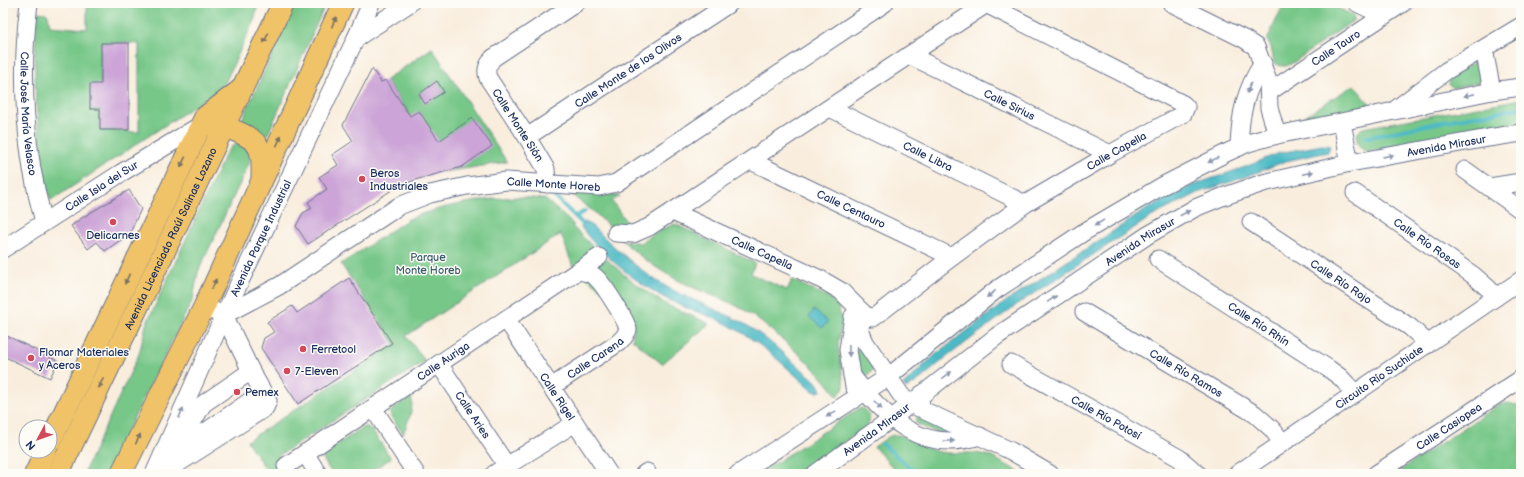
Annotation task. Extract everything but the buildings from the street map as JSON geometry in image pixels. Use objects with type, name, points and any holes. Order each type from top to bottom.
[{"type":"main road","points":[[121,474],[204,307],[262,177],[343,3]]},
{"type":"main road","name":"Avenida Licenciado Raúl Salinas Lozano","points":[[58,474],[279,7]]},
{"type":"main road","points":[[58,425],[205,117],[241,90]]},
{"type":"main road","points":[[201,125],[212,124],[223,127],[242,134],[254,142],[258,147],[261,156],[262,177]]},
{"type":"main road","points":[[70,448],[73,467],[76,474]]},
{"type":"main road","points":[[35,474],[42,459]]},
{"type":"street","name":"Calle José María Velasco","points":[[29,3],[26,25],[25,61],[27,117],[37,197],[44,222]]},
{"type":"street","name":"Avenida Parque Industrial","points":[[160,474],[224,315],[356,38],[371,3]]},
{"type":"street","points":[[356,38],[410,3]]},
{"type":"street","name":"Calle Monte Sión","points":[[547,184],[546,169],[486,73],[487,67],[494,58],[576,3]]},
{"type":"street","name":"Calle Monte de los Olivos","points":[[527,137],[730,3]]},
{"type":"street","name":"Calle Monte Horeb","points":[[224,315],[279,286],[399,206],[430,194],[470,185],[506,182],[599,187],[616,183],[886,3]]},
{"type":"street","points":[[1171,3],[1250,42],[1256,47],[1263,63],[1268,81],[1269,108],[1277,135]]},
{"type":"street","points":[[1357,3],[1384,16]]},
{"type":"street","name":"Calle Tauro","points":[[1269,92],[1403,3]]},
{"type":"street","points":[[616,233],[637,233],[673,212],[987,4]]},
{"type":"street","name":"Calle Capella","points":[[673,212],[822,280],[850,298],[862,312],[870,318],[876,316],[952,257],[1026,204],[1110,154],[1183,114],[1186,107],[1183,104],[987,4]]},
{"type":"street","points":[[1391,112],[1446,71],[1517,31]]},
{"type":"street","points":[[1484,49],[1492,91]]},
{"type":"street","name":"Calle Sirius","points":[[909,56],[1110,154]]},
{"type":"street","points":[[1244,145],[1240,125],[1249,85],[1263,63]]},
{"type":"street","points":[[738,474],[888,377],[996,290],[1084,232],[1162,186],[1244,145],[1277,135],[1342,123],[1492,91],[1521,87]]},
{"type":"street","name":"Calle Libra","points":[[830,108],[1026,204]]},
{"type":"street","points":[[1342,123],[1350,163]]},
{"type":"street","name":"Calle Isla del Sur","points":[[3,249],[121,173],[201,125]]},
{"type":"street","name":"Avenida Mirasur","points":[[815,474],[891,419],[997,336],[1122,252],[1184,214],[1222,197],[1263,183],[1350,163],[1521,133]]},
{"type":"street","name":"Calle Centauro","points":[[751,161],[952,257]]},
{"type":"street","points":[[1465,170],[1521,210]]},
{"type":"street","points":[[1490,187],[1521,182]]},
{"type":"street","name":"Calle Río Rosas","points":[[1355,193],[1473,275],[1496,297]]},
{"type":"street","name":"Calle Río Rojo","points":[[1251,222],[1410,327],[1423,339],[1427,345]]},
{"type":"street","name":"Calle Auriga","points":[[286,466],[600,257]]},
{"type":"street","name":"Calle Río Rhín","points":[[1158,259],[1329,369],[1340,377],[1355,394]]},
{"type":"street","name":"Calle Carena","points":[[551,387],[618,343],[628,330],[622,316],[598,280],[593,275],[579,271]]},
{"type":"street","name":"Circuito Río Suchiate","points":[[1237,474],[1521,280]]},
{"type":"street","points":[[850,298],[853,319],[848,350],[852,376],[858,396],[909,430],[936,440],[962,441],[980,436]]},
{"type":"street","points":[[160,474],[265,408],[259,386],[224,315],[204,307]]},
{"type":"street","points":[[862,312],[860,324],[861,335],[898,391],[916,399],[925,411],[1011,451],[1050,474]]},
{"type":"street","name":"Calle Río Ramos","points":[[1084,312],[1255,414],[1272,429],[1282,442]]},
{"type":"street","name":"Calle Rigel","points":[[506,319],[609,474]]},
{"type":"street","points":[[874,355],[889,365],[901,366]]},
{"type":"street","name":"Calle Aries","points":[[439,364],[500,470]]},
{"type":"street","name":"Calle Río Potosí","points":[[1011,364],[1179,458],[1198,474]]},
{"type":"street","name":"Calle Casiopea","points":[[1376,474],[1521,379]]},
{"type":"street","points":[[160,474],[194,419],[259,386]]},
{"type":"street","points":[[184,436],[259,386]]},
{"type":"street","points":[[174,453],[259,386]]},
{"type":"street","points":[[1505,390],[1521,395]]},
{"type":"street","points":[[372,408],[416,474]]},
{"type":"street","points":[[500,470],[575,423]]},
{"type":"street","points":[[304,453],[318,474]]},
{"type":"green space","points":[[87,3],[258,3],[255,18],[224,85],[220,89],[52,200],[50,199],[48,193],[44,171],[36,103],[35,57],[38,12],[46,13],[48,15],[50,26],[87,29]],"holes":[[[101,43],[139,44],[139,132],[128,132],[128,130],[100,130]]]},
{"type":"green space","points":[[296,3],[326,3],[265,141],[240,124]]},
{"type":"green space","points":[[1284,3],[1327,3],[1351,14],[1354,20],[1291,64],[1282,66],[1274,62],[1271,47],[1267,40]]},
{"type":"green space","points":[[432,48],[507,162],[445,172],[435,153],[386,80]]},
{"type":"green space","points":[[1474,62],[1480,67],[1482,79],[1480,82],[1453,88],[1449,84],[1449,80]]},
{"type":"green space","points":[[1354,85],[1373,108],[1302,123],[1300,119]]},
{"type":"green space","points":[[1521,99],[1521,122],[1367,152],[1361,148],[1357,141],[1358,133],[1363,128]]},
{"type":"green space","points":[[237,144],[248,149],[250,158],[249,164],[198,272],[193,299],[106,474],[85,474],[86,468],[139,354],[146,325],[226,153],[231,147]]},
{"type":"green space","points":[[564,189],[620,196],[612,201],[631,229],[609,226],[594,212]]},
{"type":"green space","name":"Parque Monte Horeb","points":[[519,197],[545,199],[574,225],[572,226],[603,256],[635,284],[665,304],[709,324],[662,364],[632,339],[634,324],[627,309],[573,267],[561,234],[406,336],[425,361],[278,456],[289,474],[269,474],[247,441],[395,344],[341,264],[407,220],[419,215],[462,204],[492,199]]},
{"type":"green space","points":[[675,224],[755,263],[751,274],[787,290],[792,280],[830,298],[838,307],[842,320],[838,345],[844,386],[843,390],[837,396],[804,359],[753,316],[737,306],[696,289],[663,272],[622,240],[640,243],[660,230]]},
{"type":"green space","points":[[859,348],[874,370],[866,376],[861,375],[858,364],[856,349]]},
{"type":"green space","points":[[411,396],[411,410],[403,434],[391,417],[390,413]]},
{"type":"green space","points":[[1508,403],[1521,406],[1521,474],[1395,474],[1498,405]]},
{"type":"green space","points":[[862,408],[867,411],[870,418],[867,426],[800,474],[759,474],[858,409]]},
{"type":"green space","points":[[918,416],[945,431],[943,434],[932,431],[916,423]]},
{"type":"green space","points":[[365,426],[371,429],[391,458],[367,474],[332,474],[323,459],[323,456]]},
{"type":"green space","points":[[893,435],[899,435],[935,451],[947,453],[976,453],[990,456],[1023,474],[899,474],[874,447]]},
{"type":"water","points":[[1322,145],[1330,146],[1328,152],[1286,161],[1198,193],[1151,217],[1019,303],[906,389],[903,385],[935,355],[1008,300],[1150,207],[1193,185],[1245,167],[1279,153]]},
{"type":"water","points":[[585,222],[592,226],[631,262],[657,281],[749,326],[812,378],[818,384],[821,391],[813,391],[775,357],[745,334],[727,324],[663,297],[637,280],[611,260],[589,238],[581,227],[582,223]]},
{"type":"water","points":[[814,310],[828,322],[822,328],[809,317]]},
{"type":"waterway","points":[[1365,138],[1446,121],[1521,108]]},
{"type":"waterway","points":[[551,193],[585,226]]},
{"type":"waterway","points":[[575,217],[585,211]]},
{"type":"waterway","points":[[883,444],[917,474]]},
{"type":"place","name":"Beros Industriales","points":[[362,179]]},
{"type":"place","name":"Delicarnes","points":[[113,222]]},
{"type":"place","name":"Ferretool","points":[[303,349]]},
{"type":"place","name":"Flomar Materiales y Aceros","points":[[31,358]]},
{"type":"place","name":"7-Eleven","points":[[287,371]]},
{"type":"place","name":"Pemex","points":[[237,392]]}]
